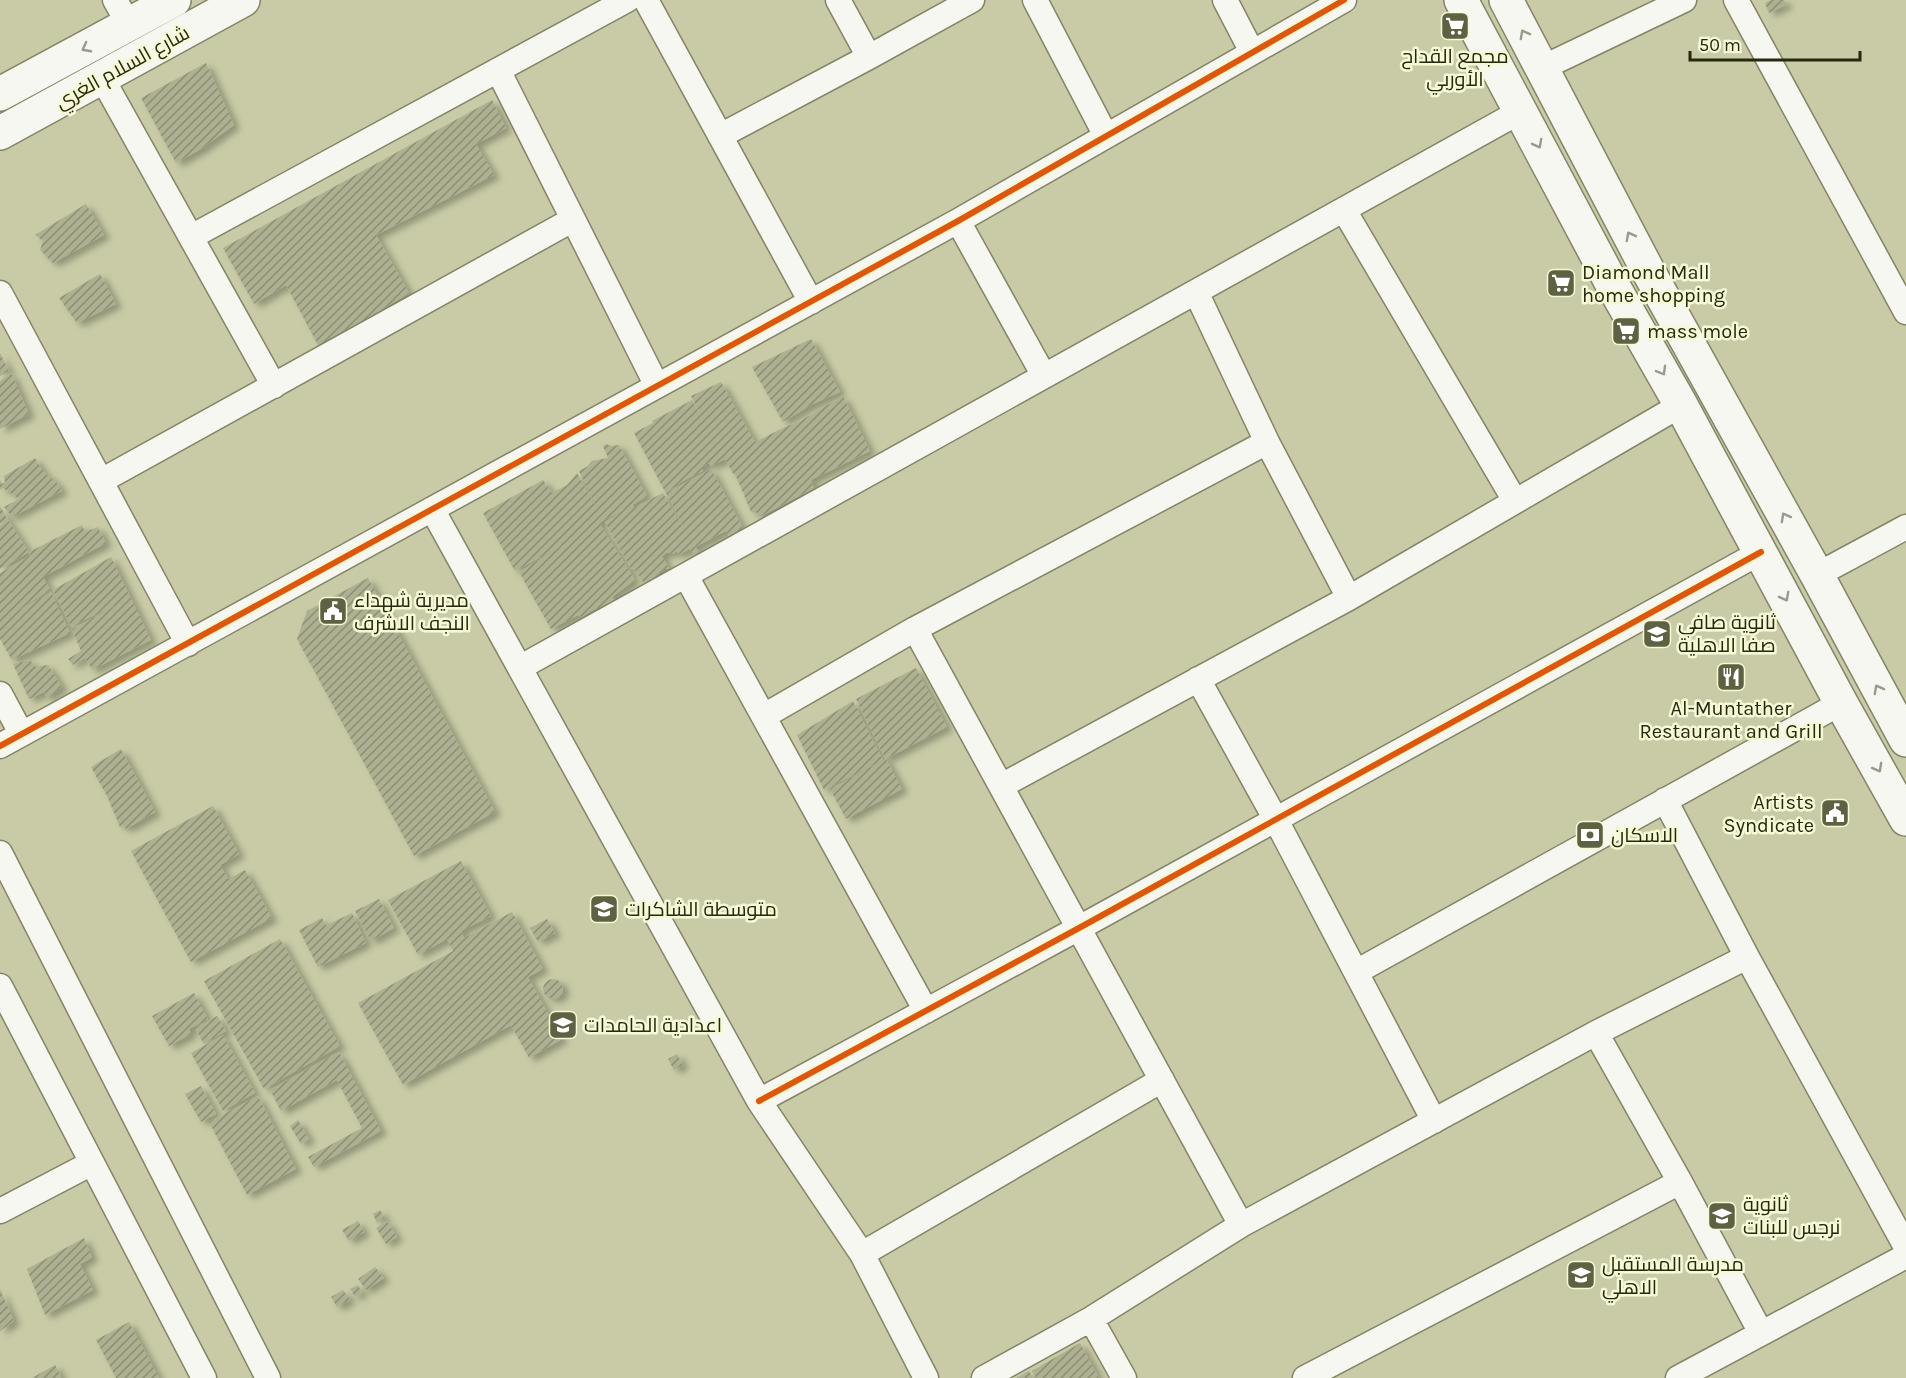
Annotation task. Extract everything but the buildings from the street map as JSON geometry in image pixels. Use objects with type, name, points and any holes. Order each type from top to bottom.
[{"type":"street","name":"شارع السلام الغري","points":[[0,94],[122,13],[174,0]]},
{"type":"street","name":"شارع السلام الغري","points":[[0,133],[243,0]]},
{"type":"street","points":[[191,237],[627,0]]},
{"type":"street","points":[[646,0],[811,302]]},
{"type":"street","points":[[838,0],[869,57]]},
{"type":"street","points":[[720,136],[972,0]]},
{"type":"street","points":[[1035,0],[1106,136]]},
{"type":"street","points":[[1225,0],[1252,52]]},
{"type":"street","points":[[0,746],[958,221],[1344,0]]},
{"type":"street","points":[[1461,0],[1612,284],[1681,405],[1906,819]]},
{"type":"street","points":[[1506,0],[1646,267],[1818,575],[1906,740]]},
{"type":"street","points":[[1542,68],[1684,0]]},
{"type":"street","points":[[1736,0],[1904,305]]},
{"type":"street","points":[[498,70],[657,386]]},
{"type":"street","points":[[102,78],[274,386]]},
{"type":"street","points":[[521,667],[1521,111]]},
{"type":"street","points":[[1344,210],[1515,501]]},
{"type":"street","points":[[100,481],[572,220]]},
{"type":"street","points":[[958,221],[1044,376]]},
{"type":"street","points":[[1612,284],[1646,267]]},
{"type":"street","points":[[1196,292],[1267,442],[1349,598]]},
{"type":"street","points":[[0,293],[188,644]]},
{"type":"street","points":[[1001,786],[1349,598],[1681,405]]},
{"type":"street","points":[[764,716],[915,629],[1267,442]]},
{"type":"street","points":[[432,509],[759,1101],[862,1254],[926,1378]]},
{"type":"street","points":[[1818,575],[1906,527]]},
{"type":"street","points":[[759,1101],[1079,928],[1761,552]]},
{"type":"street","points":[[686,576],[926,1011]]},
{"type":"street","points":[[915,629],[1241,1225]]},
{"type":"street","points":[[1198,679],[1276,820],[1434,1120]]},
{"type":"street","points":[[0,694],[21,733]]},
{"type":"street","points":[[1356,972],[1841,703]]},
{"type":"street","points":[[1665,800],[1747,957],[1906,1247]]},
{"type":"street","points":[[0,853],[268,1378]]},
{"type":"street","points":[[984,1378],[1091,1319],[1241,1225],[1596,1033],[1747,957]]},
{"type":"street","points":[[0,986],[204,1378]]},
{"type":"street","points":[[1596,1033],[1761,1333]]},
{"type":"street","points":[[862,1254],[1162,1080]]},
{"type":"street","points":[[0,1211],[92,1163]]},
{"type":"street","points":[[1305,1378],[1680,1182]]},
{"type":"street","points":[[1678,1378],[1906,1256]]},
{"type":"street","points":[[1091,1319],[1124,1378]]},
{"type":"cycle path","points":[[0,746],[958,221],[1344,0]]},
{"type":"cycle path","points":[[759,1101],[1079,928],[1761,552]]},
{"type":"place","name":"مجمع القداح الأوربي","points":[[1455,26]]},
{"type":"place","name":"Diamond Mall home shopping","points":[[1561,283]]},
{"type":"place","name":"mass mole","points":[[1626,331]]},
{"type":"place","name":"مديرية شهداء النجف الاشرف","points":[[333,611]]},
{"type":"place","name":"ثانوية صافي صفا الاهلية","points":[[1657,634]]},
{"type":"place","name":"Al-Muntather Restaurant and Grill","points":[[1731,677]]},
{"type":"place","name":"Artists Syndicate","points":[[1835,813]]},
{"type":"place","name":"الاسكان","points":[[1590,835]]},
{"type":"place","name":"متوسطة الشاكرات","points":[[604,909]]},
{"type":"place","name":"اعدادية الحامدات","points":[[563,1025]]},
{"type":"place","name":"ثانوية نرجس للبنات","points":[[1722,1216]]},
{"type":"place","name":"مدرسة المستقبل الاهلي","points":[[1581,1275]]}]
